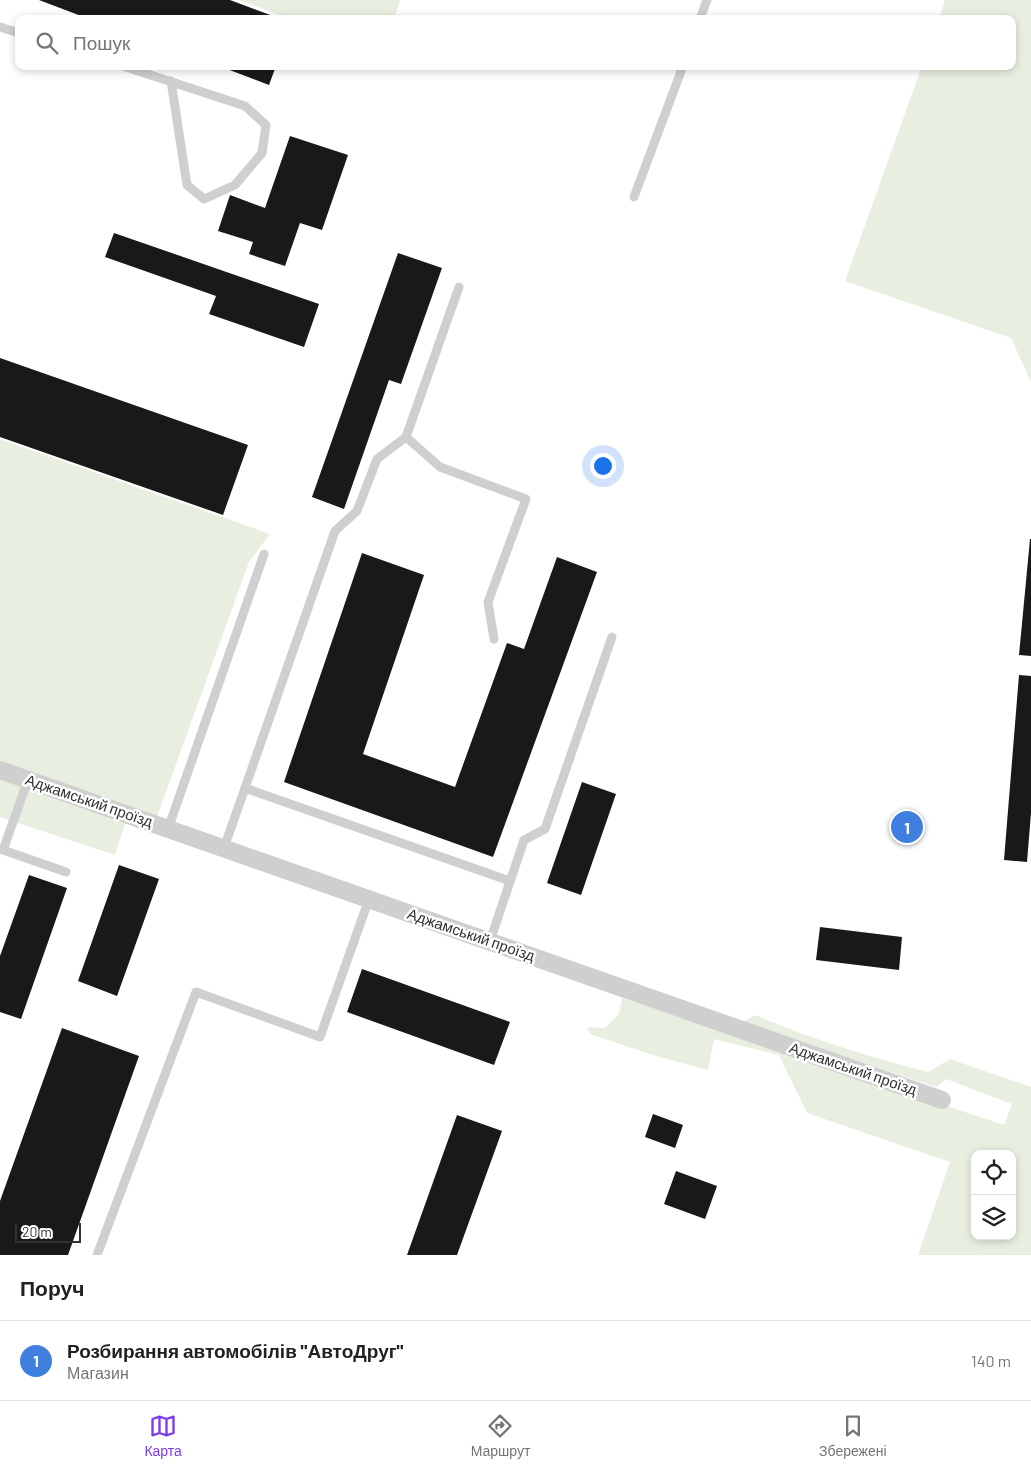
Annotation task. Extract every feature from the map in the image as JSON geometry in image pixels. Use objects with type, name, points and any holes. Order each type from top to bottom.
[{"type":"street","name":"Аджамський проїзд","points":[[0,770],[942,1100]]},
{"type":"lane","points":[[701,15],[707,0]]},
{"type":"lane","points":[[0,27],[15,32]]},
{"type":"lane","points":[[135,70],[245,106],[266,125],[262,154],[235,184],[204,199],[187,185],[171,82]]},
{"type":"lane","points":[[634,197],[682,70]]},
{"type":"lane","points":[[224,848],[335,531],[357,510],[377,459],[406,437],[459,287]]},
{"type":"lane","points":[[406,437],[440,467],[526,499],[488,602],[494,639]]},
{"type":"lane","points":[[168,829],[264,554]]},
{"type":"lane","points":[[490,941],[524,840],[545,829],[612,637]]},
{"type":"lane","points":[[28,780],[3,850],[66,872]]},
{"type":"lane","points":[[245,788],[510,881]]},
{"type":"lane","points":[[96,1255],[196,992],[320,1037],[369,899]]},
{"type":"green space","points":[[239,0],[400,0],[395,15],[279,15]]},
{"type":"green space","points":[[945,0],[1031,0],[1031,382],[1011,338],[845,281],[921,70],[1016,70],[1016,15],[940,15]]},
{"type":"green space","points":[[0,439],[270,534],[249,562],[157,817],[0,761]]},
{"type":"green space","points":[[0,778],[126,821],[115,855],[0,817]]},
{"type":"green space","points":[[622,998],[1004,1125],[1012,1104],[946,1079],[936,1087],[741,1023],[755,1015],[841,1047],[928,1072],[950,1059],[1031,1087],[1031,1255],[918,1255],[950,1162],[807,1113],[779,1055],[714,1039],[708,1070],[653,1055],[590,1034],[587,1027],[605,1028],[619,1014]]},
{"type":"building","points":[[39,0],[230,0],[270,15],[78,15]]},
{"type":"building","points":[[230,70],[275,70],[269,85]]},
{"type":"building","points":[[290,136],[348,155],[322,230],[300,223],[285,266],[249,254],[253,242],[218,231],[230,195],[265,208]]},
{"type":"building","points":[[114,233],[319,304],[304,347],[209,314],[216,296],[105,257]]},
{"type":"building","points":[[398,253],[442,268],[401,384],[389,380],[344,509],[312,497]]},
{"type":"building","points":[[0,358],[248,445],[223,515],[0,437]]},
{"type":"building","points":[[1031,539],[1031,656],[1019,655]]},
{"type":"building","points":[[362,553],[424,575],[363,754],[455,787],[507,643],[524,649],[557,557],[597,572],[493,857],[284,782]]},
{"type":"building","points":[[1019,675],[1031,676],[1031,813],[1027,862],[1004,860]]},
{"type":"building","points":[[582,782],[616,794],[581,895],[547,883]]},
{"type":"building","points":[[119,865],[159,879],[117,996],[78,981]]},
{"type":"building","points":[[29,875],[67,888],[21,1019],[0,1012],[0,956]]},
{"type":"building","points":[[820,927],[902,937],[899,970],[816,960]]},
{"type":"building","points":[[362,969],[510,1022],[494,1065],[347,1012]]},
{"type":"building","points":[[62,1028],[139,1056],[68,1255],[0,1255],[0,1201]]},
{"type":"building","points":[[653,1114],[683,1125],[675,1148],[645,1137]]},
{"type":"building","points":[[457,1115],[502,1131],[457,1255],[407,1255]]},
{"type":"building","points":[[676,1171],[717,1186],[705,1219],[664,1204]]},
{"type":"place","name":"Розбирання автомобілів \"АвтоДруг\"","points":[[907,827]]}]
